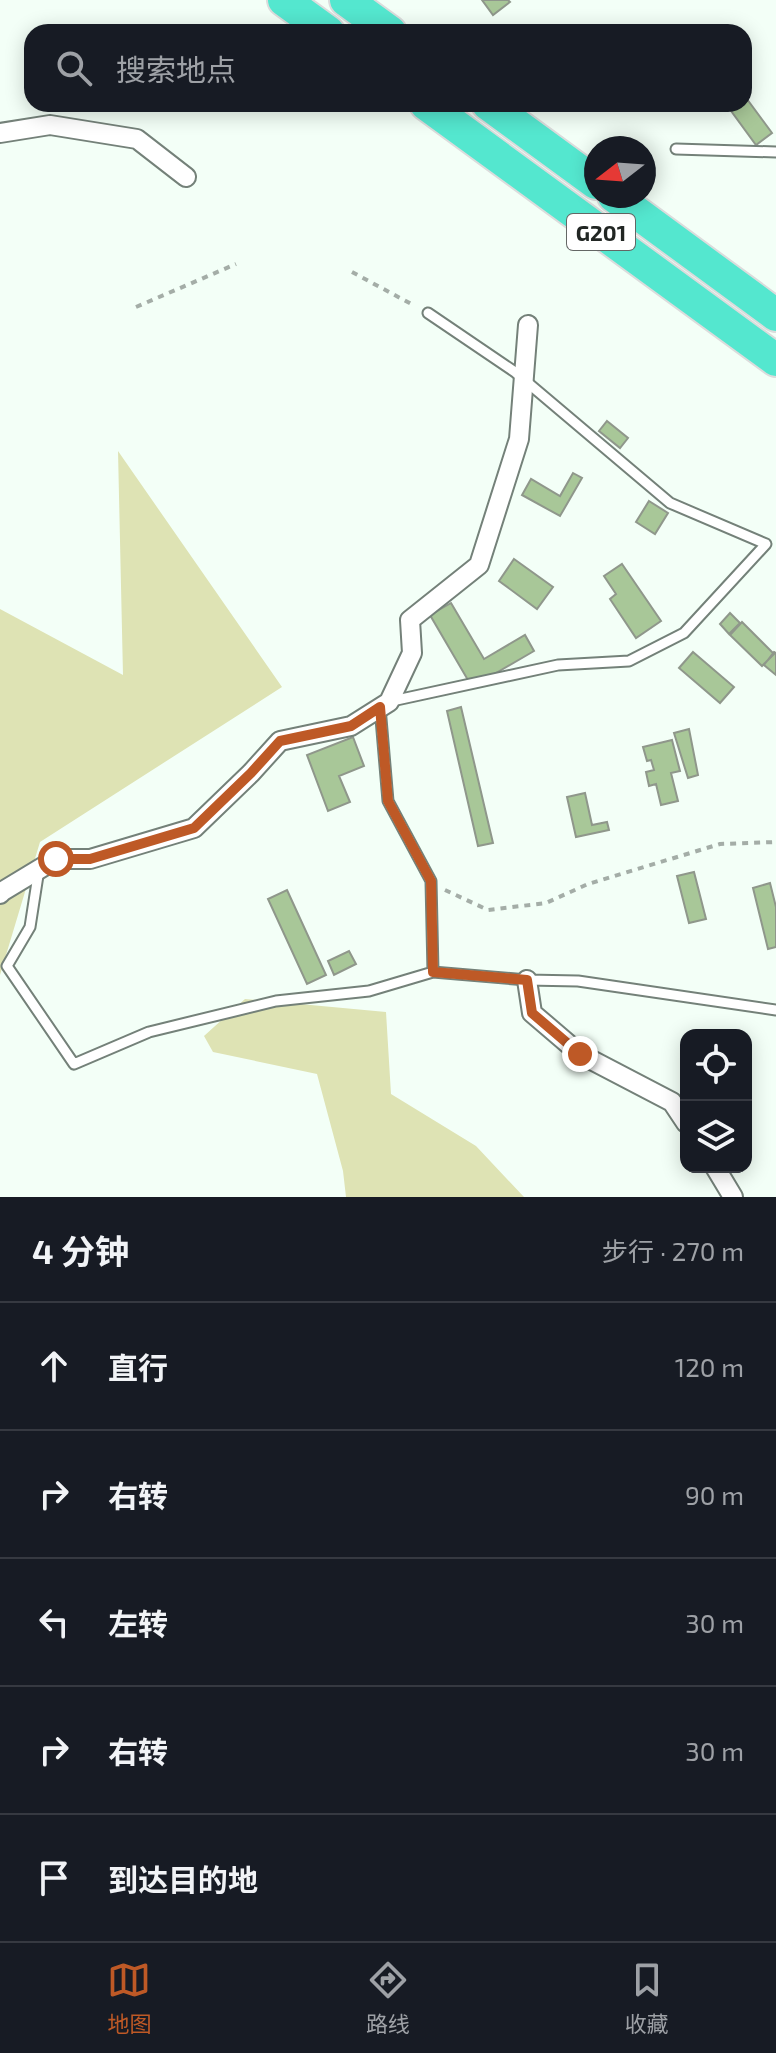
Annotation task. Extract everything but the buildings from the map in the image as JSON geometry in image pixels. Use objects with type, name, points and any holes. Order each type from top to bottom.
[{"type":"highway","points":[[284,0],[317,24]]},
{"type":"highway","points":[[346,0],[379,24]]},
{"type":"highway","name":"G201","points":[[437,112],[776,360]]},
{"type":"highway","name":"G201","points":[[499,112],[584,174]]},
{"type":"highway","name":"G201","points":[[630,208],[776,315]]},
{"type":"street","points":[[0,133],[50,125],[137,139],[186,177]]},
{"type":"street","points":[[0,894],[56,859],[90,859],[194,828],[280,741],[351,726],[384,705],[412,653],[410,620],[479,565],[519,439],[528,325]]},
{"type":"street","points":[[527,980],[532,1013],[580,1054],[672,1102],[680,1114]]},
{"type":"street","points":[[719,1173],[733,1197]]},
{"type":"lane","points":[[676,149],[776,152]]},
{"type":"lane","points":[[428,313],[524,380],[670,503],[766,544],[684,633],[629,661],[558,665],[384,705],[388,801],[431,881],[433,972]]},
{"type":"lane","points":[[39,869],[30,927],[7,966],[74,1064],[149,1032],[276,1001],[369,991],[433,972],[578,981],[776,1010]]},
{"type":"path","points":[[136,307],[236,264]]},
{"type":"path","points":[[352,272],[428,313]]},
{"type":"path","points":[[431,881],[488,910],[546,903],[588,884],[720,844],[776,842]]},
{"type":"green space","points":[[118,451],[282,687],[40,842],[0,975],[0,609],[123,675]]},
{"type":"green space","points":[[245,999],[386,1012],[391,1094],[476,1146],[524,1197],[346,1197],[343,1171],[317,1074],[213,1052],[204,1036]]},
{"type":"route","points":[[56,859],[90,859],[194,828],[280,741],[351,726],[380,707],[388,801],[431,881],[433,972],[527,980],[532,1013],[580,1054]]}]
